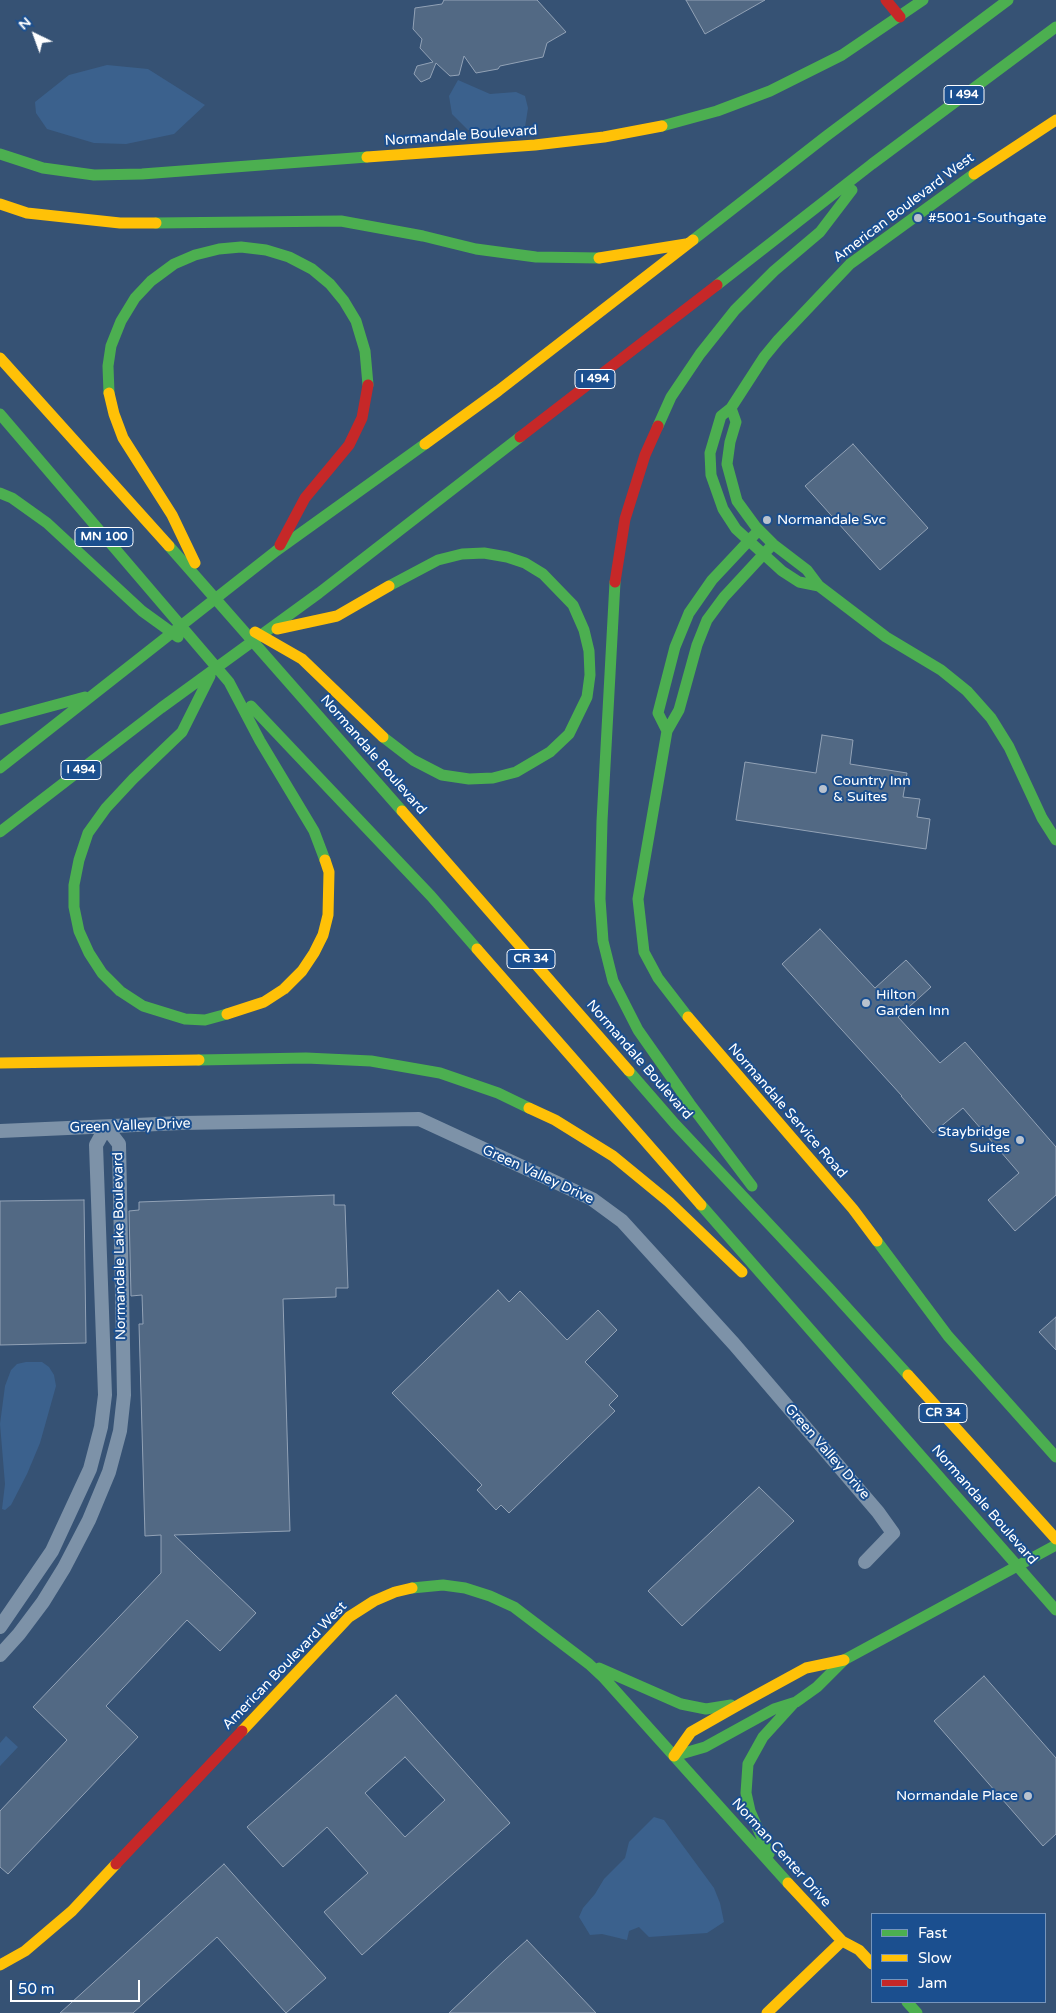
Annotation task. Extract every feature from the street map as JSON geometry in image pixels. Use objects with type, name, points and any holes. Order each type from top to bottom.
[{"type":"main road","points":[[886,0],[900,17]]},
{"type":"main road","name":"Normandale Boulevard","points":[[0,154],[43,168],[94,175],[142,174],[535,146],[604,137],[670,125],[717,111],[770,91],[842,54],[923,0]]},
{"type":"main road","points":[[0,768],[126,667],[276,551],[498,391],[826,137],[1008,0]]},
{"type":"main road","name":"I 494","points":[[0,832],[161,708],[319,593],[872,164],[1056,27]]},
{"type":"main road","name":"American Boulevard West","points":[[819,586],[800,582],[763,556],[736,529],[723,509],[712,475],[710,453],[721,416],[731,408],[764,357],[792,324],[850,264],[995,159],[1056,120]]},
{"type":"main road","points":[[829,1288],[690,1104],[638,1030],[613,981],[603,941],[600,899],[602,821],[614,590],[625,519],[645,455],[672,397],[700,354],[735,310],[774,271],[820,232],[872,164]]},
{"type":"main road","points":[[0,204],[27,213],[120,223],[341,221],[423,236],[476,249],[536,257],[599,258],[690,244]]},
{"type":"main road","points":[[210,592],[172,515],[123,438],[108,388],[108,366],[111,346],[121,322],[135,298],[151,281],[174,264],[195,254],[241,247],[266,250],[289,257],[312,270],[330,284],[344,301],[356,321],[365,351],[368,382],[362,418],[349,445],[305,498],[276,551]]},
{"type":"main road","name":"MN 100","points":[[0,358],[210,592]]},
{"type":"main road","name":"American Boulevard West","points":[[731,408],[736,422],[730,442],[727,464],[737,501],[759,530],[773,544],[807,570],[819,586],[886,637],[941,670],[967,690],[991,718],[1009,747],[1042,818],[1056,840]]},
{"type":"main road","name":"MN 100","points":[[0,414],[229,682]]},
{"type":"main road","points":[[0,492],[12,498],[47,523],[142,612],[208,659]]},
{"type":"main road","points":[[668,731],[658,713],[675,647],[689,613],[712,580],[759,530]]},
{"type":"main road","name":"Normandale Service Road","points":[[773,544],[724,597],[707,620],[697,644],[679,710],[668,731],[638,899],[644,952],[674,1002],[853,1209],[948,1336],[1056,1457]]},
{"type":"main road","points":[[240,624],[302,659],[389,743],[413,760],[442,775],[469,779],[493,778],[516,772],[550,752],[569,734],[586,696],[590,674],[589,651],[584,630],[573,605],[559,589],[543,574],[525,564],[507,557],[484,553],[462,554],[438,560],[337,616],[267,631]]},
{"type":"main road","name":"Normandale Boulevard","points":[[210,592],[240,624],[675,1124],[829,1288],[1056,1539]]},
{"type":"main road","points":[[213,672],[182,732],[133,778],[106,808],[88,833],[78,860],[74,885],[74,907],[79,931],[89,953],[102,973],[120,991],[142,1006],[185,1019],[205,1020],[244,1010],[264,1002],[284,988],[302,971],[314,953],[323,934],[328,915],[330,894],[329,872],[314,830],[260,741],[229,682]]},
{"type":"main road","name":"Normandale Boulevard","points":[[229,682],[431,896],[878,1404],[944,1484],[1056,1610]]},
{"type":"main road","points":[[0,720],[92,695]]},
{"type":"main road","points":[[0,1063],[306,1058],[371,1061],[440,1073],[498,1093],[555,1120],[613,1156],[669,1202],[878,1404]]},
{"type":"main road","points":[[775,1869],[750,1811],[746,1794],[748,1764],[763,1736],[796,1702],[817,1687],[844,1660],[1056,1545]]},
{"type":"main road","name":"American Boulevard West","points":[[0,1965],[25,1951],[72,1911],[350,1618],[374,1600],[418,1586],[444,1585],[464,1588],[490,1596],[514,1607],[589,1664],[604,1678],[674,1756]]},
{"type":"main road","points":[[674,1756],[691,1732],[742,1703],[806,1668],[844,1660]]},
{"type":"main road","points":[[589,1664],[681,1704],[706,1709],[742,1703]]},
{"type":"main road","points":[[674,1756],[705,1747],[774,1709],[796,1702]]},
{"type":"main road","name":"Norman Center Drive","points":[[674,1756],[842,1941],[859,1950],[871,1963]]},
{"type":"main road","points":[[767,2013],[842,1941]]},
{"type":"main road","points":[[908,2003],[917,2013]]},
{"type":"street","name":"Green Valley Drive","points":[[0,1131],[181,1124],[419,1119],[592,1199],[622,1221],[734,1344],[878,1512],[893,1533],[865,1562]]},
{"type":"street","name":"Normandale Lake Boulevard","points":[[0,1627],[52,1551],[90,1469],[101,1427],[105,1395],[96,1145],[106,1127],[118,1144],[124,1396],[120,1431],[109,1472],[89,1520],[64,1568],[43,1602],[19,1634],[0,1655]]},
{"type":"water","points":[[107,65],[148,69],[205,105],[174,134],[126,144],[94,143],[47,129],[36,113],[35,102],[69,75]]},
{"type":"water","points":[[458,80],[490,94],[516,92],[525,96],[528,108],[525,127],[511,131],[468,130],[452,114],[449,96]]},
{"type":"water","points":[[42,1362],[49,1367],[54,1375],[56,1386],[40,1443],[11,1505],[5,1510],[2,1509],[5,1484],[0,1424],[5,1386],[11,1370],[17,1364]]},
{"type":"water","points":[[6,1736],[18,1747],[0,1766],[0,1743]]},
{"type":"water","points":[[654,1817],[664,1820],[714,1888],[720,1903],[724,1922],[707,1933],[649,1937],[639,1927],[629,1931],[627,1940],[602,1934],[590,1935],[579,1917],[583,1908],[595,1894],[604,1879],[625,1858],[629,1842]]},
{"type":"building","points":[[444,0],[537,0],[566,32],[547,43],[543,57],[476,73],[464,56],[459,75],[450,76],[436,63],[430,78],[421,82],[414,74],[417,66],[433,62],[420,48],[422,39],[413,29],[415,8],[442,4]]},
{"type":"building","points":[[686,0],[765,0],[705,34]]},
{"type":"building","points":[[853,444],[928,528],[880,570],[805,486]]},
{"type":"building","name":"Country Inn & Suites","points":[[822,735],[853,740],[850,764],[907,773],[903,797],[920,799],[917,817],[930,819],[926,849],[736,820],[745,762],[816,773]]},
{"type":"building","points":[[820,929],[875,988],[906,960],[931,987],[898,1017],[940,1063],[965,1042],[1056,1147],[1056,1195],[1015,1231],[988,1200],[1019,1173],[963,1108],[933,1133],[902,1096],[782,964]]},
{"type":"building","points":[[334,1195],[334,1205],[345,1205],[348,1288],[336,1288],[336,1297],[283,1299],[290,1531],[174,1535],[256,1613],[220,1651],[187,1620],[106,1706],[138,1737],[8,1874],[0,1867],[0,1811],[67,1740],[33,1707],[161,1573],[161,1535],[145,1536],[139,1324],[143,1324],[142,1295],[131,1296],[129,1211],[139,1210],[139,1202]]},
{"type":"building","points":[[84,1200],[86,1343],[0,1345],[0,1201]]},
{"type":"building","points":[[498,1290],[509,1302],[520,1291],[567,1340],[598,1310],[617,1330],[585,1362],[618,1396],[609,1405],[615,1411],[509,1513],[501,1505],[496,1510],[477,1490],[482,1485],[392,1393]]},
{"type":"building","points":[[1056,1317],[1056,1350],[1039,1332]]},
{"type":"building","points":[[759,1487],[794,1521],[682,1626],[648,1591]]},
{"type":"building","name":"Normandale Place","points":[[984,1676],[1056,1758],[1056,1834],[1043,1846],[934,1721]]},
{"type":"building","points":[[396,1695],[510,1823],[362,1955],[324,1912],[368,1873],[327,1827],[283,1867],[247,1827]],"holes":[[[405,1757],[445,1800],[405,1837],[365,1793]]]},
{"type":"building","points":[[224,1864],[326,1978],[286,2013],[217,1937],[133,2013],[60,2013]]},
{"type":"building","points":[[527,1940],[596,2013],[449,2013],[506,1959]]},
{"type":"traffic: fast","points":[[662,126],[717,111],[770,91],[842,55],[923,0]]},
{"type":"traffic: fast","points":[[693,240],[825,137],[1008,0]]},
{"type":"traffic: fast","points":[[717,285],[872,164],[1056,27]]},
{"type":"traffic: fast","points":[[0,154],[43,168],[94,175],[142,174],[367,157]]},
{"type":"traffic: fast","points":[[819,586],[799,582],[782,571],[736,529],[723,509],[711,475],[710,453],[721,416],[731,408],[764,357],[778,340],[850,264],[974,174]]},
{"type":"traffic: fast","points":[[658,426],[671,397],[700,354],[735,310],[774,271],[820,232],[852,190]]},
{"type":"traffic: fast","points":[[156,223],[341,221],[423,236],[476,249],[536,257],[599,258]]},
{"type":"traffic: fast","points":[[109,393],[108,366],[111,346],[121,321],[135,298],[151,281],[174,264],[195,255],[219,249],[241,247],[266,250],[289,257],[312,269],[330,284],[344,301],[356,321],[365,351],[368,385]]},
{"type":"traffic: fast","points":[[731,408],[736,422],[730,442],[727,464],[737,501],[756,527],[773,544],[807,570],[819,586],[886,637],[941,670],[967,691],[991,718],[1009,747],[1042,818],[1056,840]]},
{"type":"traffic: fast","points":[[0,414],[229,682],[260,741],[314,831],[325,860]]},
{"type":"traffic: fast","points":[[0,832],[161,708],[319,593],[520,437]]},
{"type":"traffic: fast","points":[[0,768],[276,551],[425,444]]},
{"type":"traffic: fast","points":[[0,493],[12,498],[47,523],[142,611],[178,637]]},
{"type":"traffic: fast","points":[[667,731],[658,713],[675,647],[689,613],[712,580],[757,532]]},
{"type":"traffic: fast","points":[[688,1017],[658,978],[644,952],[638,899],[667,731],[679,710],[697,645],[707,620],[724,597],[773,544]]},
{"type":"traffic: fast","points":[[169,546],[402,811]]},
{"type":"traffic: fast","points":[[383,737],[413,760],[442,775],[469,779],[493,778],[516,772],[550,752],[569,734],[587,697],[590,675],[589,651],[584,630],[573,605],[543,574],[525,563],[507,557],[484,553],[462,554],[438,560],[389,586]]},
{"type":"traffic: fast","points":[[615,582],[602,821],[600,899],[603,941],[613,981],[638,1030],[690,1104],[752,1186]]},
{"type":"traffic: fast","points":[[210,676],[182,732],[106,808],[88,833],[79,860],[74,885],[74,907],[79,931],[89,953],[102,973],[120,991],[143,1006],[185,1019],[205,1020],[227,1014]]},
{"type":"traffic: fast","points":[[0,720],[85,697]]},
{"type":"traffic: fast","points":[[251,706],[431,896],[477,949]]},
{"type":"traffic: fast","points":[[199,1060],[306,1058],[371,1061],[440,1073],[498,1093],[529,1108]]},
{"type":"traffic: fast","points":[[629,1071],[675,1124],[908,1375]]},
{"type":"traffic: fast","points":[[701,1205],[1056,1610]]},
{"type":"traffic: fast","points":[[877,1241],[948,1336],[1056,1457]]},
{"type":"traffic: fast","points":[[674,1756],[705,1747],[774,1709],[796,1702],[817,1687],[844,1660],[1056,1545]]},
{"type":"traffic: fast","points":[[412,1588],[443,1585],[465,1588],[490,1596],[514,1607],[589,1664],[604,1678],[788,1883]]},
{"type":"traffic: fast","points":[[599,1668],[681,1704],[706,1709],[731,1705]]},
{"type":"traffic: fast","points":[[769,1854],[750,1811],[746,1793],[748,1764],[763,1737],[793,1704]]},
{"type":"traffic: fast","points":[[908,2003],[917,2013]]},
{"type":"traffic: slow","points":[[974,174],[1056,120]]},
{"type":"traffic: slow","points":[[367,157],[535,145],[604,137],[662,126]]},
{"type":"traffic: slow","points":[[0,204],[27,213],[120,223],[156,223]]},
{"type":"traffic: slow","points":[[425,444],[498,391],[693,240]]},
{"type":"traffic: slow","points":[[599,258],[686,244]]},
{"type":"traffic: slow","points":[[0,358],[169,546]]},
{"type":"traffic: slow","points":[[109,393],[123,438],[172,515],[195,563]]},
{"type":"traffic: slow","points":[[277,629],[337,616],[389,586]]},
{"type":"traffic: slow","points":[[255,632],[302,659],[383,737]]},
{"type":"traffic: slow","points":[[402,811],[629,1071]]},
{"type":"traffic: slow","points":[[227,1014],[264,1002],[284,989],[302,971],[314,953],[323,935],[328,915],[329,872],[325,860]]},
{"type":"traffic: slow","points":[[477,949],[701,1205]]},
{"type":"traffic: slow","points":[[688,1017],[853,1209],[877,1241]]},
{"type":"traffic: slow","points":[[0,1063],[199,1060]]},
{"type":"traffic: slow","points":[[529,1108],[555,1120],[613,1156],[669,1202],[742,1272]]},
{"type":"traffic: slow","points":[[908,1375],[1056,1539]]},
{"type":"traffic: slow","points":[[242,1731],[349,1617],[374,1601],[395,1592],[412,1588]]},
{"type":"traffic: slow","points":[[674,1756],[691,1732],[742,1703],[806,1668],[844,1660]]},
{"type":"traffic: slow","points":[[0,1965],[25,1951],[72,1911],[116,1864]]},
{"type":"traffic: slow","points":[[788,1883],[842,1941],[859,1950],[871,1963]]},
{"type":"traffic: slow","points":[[767,2013],[842,1941]]},
{"type":"traffic: jam","points":[[886,0],[900,17]]},
{"type":"traffic: jam","points":[[520,437],[717,285]]},
{"type":"traffic: jam","points":[[280,545],[305,498],[349,445],[362,418],[368,385]]},
{"type":"traffic: jam","points":[[615,582],[625,519],[645,455],[658,426]]},
{"type":"traffic: jam","points":[[116,1864],[242,1731]]},
{"type":"place","name":"#5001-Southgate","points":[[918,218]]},
{"type":"place","name":"Normandale Svc","points":[[767,520]]},
{"type":"place","name":"Country Inn & Suites","points":[[823,789]]},
{"type":"place","name":"Hilton Garden Inn","points":[[866,1003]]},
{"type":"place","name":"Staybridge Suites","points":[[1020,1140]]},
{"type":"place","name":"Normandale Place","points":[[1028,1796]]}]
